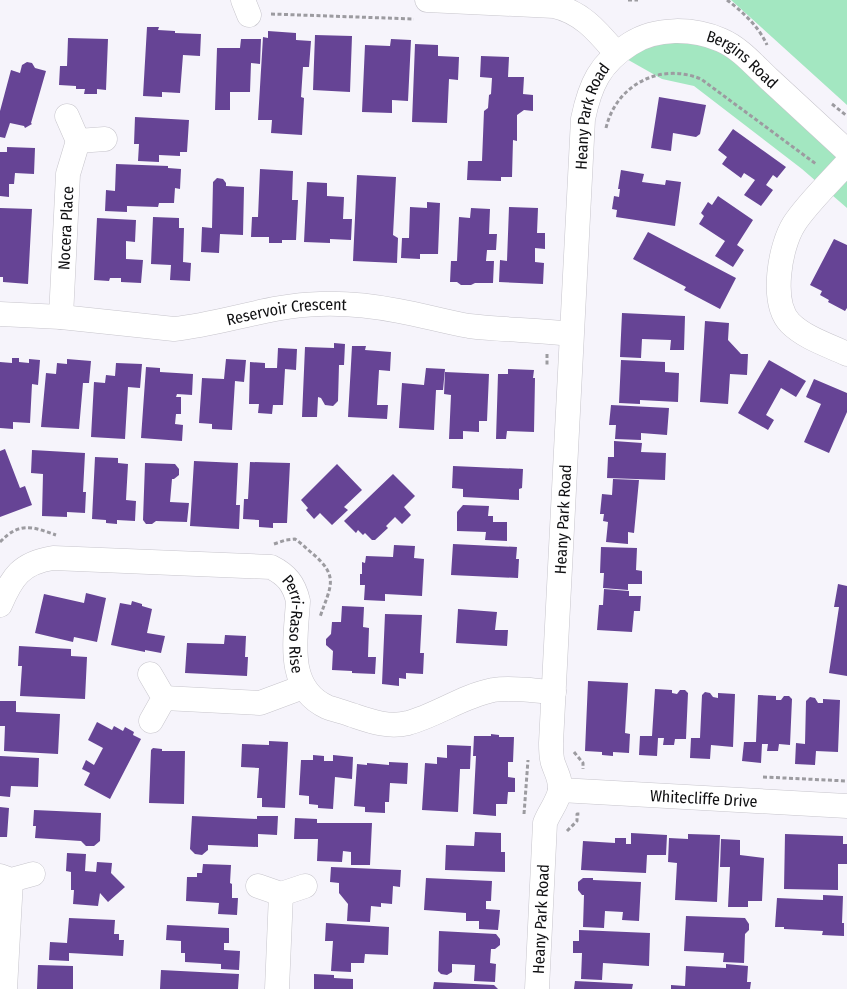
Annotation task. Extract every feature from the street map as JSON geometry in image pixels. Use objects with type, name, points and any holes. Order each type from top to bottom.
[{"type":"street","points":[[422,10],[554,6],[568,9],[579,15],[597,31],[616,53]]},
{"type":"street","name":"Bergins Road","points":[[616,53],[633,42],[649,35],[672,31],[696,33],[723,41],[743,55],[847,151]]},
{"type":"street","name":"Heany Park Road","points":[[537,989],[545,829],[548,814],[556,803],[560,790],[552,755],[554,692],[571,334],[584,119],[587,100],[594,81],[606,63],[616,53]]},
{"type":"street","points":[[67,116],[78,141],[105,139]]},
{"type":"street","name":"Nocera Place","points":[[60,317],[68,174],[78,141]]},
{"type":"street","points":[[847,163],[793,225],[782,258],[778,290],[782,312],[793,325],[808,336],[847,354]]},
{"type":"street","name":"Reservoir Crescent","points":[[0,314],[60,317],[174,329],[282,307],[336,304],[400,311],[470,326],[571,334]]},
{"type":"street","name":"Perri-Raso Rise","points":[[0,605],[10,583],[18,572],[29,564],[53,558],[271,567],[287,577],[293,584],[298,601],[296,668],[303,687],[326,707],[373,722],[395,725],[416,720],[464,699],[494,690],[554,692]]},
{"type":"street","points":[[150,674],[164,698]]},
{"type":"street","points":[[164,698],[260,703],[303,687]]},
{"type":"street","points":[[151,721],[164,698]]},
{"type":"street","name":"Whitecliffe Drive","points":[[560,790],[847,806]]},
{"type":"street","points":[[5,989],[14,877]]},
{"type":"street","points":[[258,886],[282,894],[305,886]]},
{"type":"street","points":[[277,989],[282,894]]},
{"type":"path","points":[[628,0],[638,0]]},
{"type":"path","points":[[727,0],[756,26],[768,48]]},
{"type":"path","points":[[247,9],[422,10]]},
{"type":"path","points":[[605,135],[612,110],[627,90],[662,74],[684,74],[701,79],[822,169]]},
{"type":"path","points":[[824,98],[847,116]]},
{"type":"path","points":[[572,750],[583,763],[582,769]]},
{"type":"green space","points":[[731,0],[847,0],[847,105]]},
{"type":"green space","points":[[710,36],[847,151],[847,208],[802,169],[694,86],[662,79],[616,53],[633,41]]},
{"type":"building","points":[[147,27],[159,27],[158,30],[175,31],[175,33],[201,34],[200,56],[183,55],[180,93],[162,92],[162,97],[143,96]]},
{"type":"building","points":[[268,31],[296,33],[296,40],[311,41],[309,67],[303,67],[301,97],[304,98],[302,135],[271,133],[272,120],[258,120],[263,37],[268,38]]},
{"type":"building","points":[[315,35],[352,36],[350,92],[313,90]]},
{"type":"building","points":[[68,38],[108,39],[106,90],[97,89],[97,94],[84,94],[85,89],[76,89],[76,86],[59,85],[60,66],[67,66]]},
{"type":"building","points":[[241,39],[261,39],[260,64],[251,63],[250,92],[230,92],[230,110],[215,110],[217,48],[240,48]]},
{"type":"building","points":[[391,39],[411,40],[408,101],[392,100],[392,113],[362,112],[365,45],[390,46]]},
{"type":"building","points":[[415,44],[438,45],[438,56],[459,57],[458,80],[449,79],[447,123],[412,122]]},
{"type":"building","points":[[481,56],[509,57],[508,77],[524,77],[523,94],[533,95],[533,111],[524,110],[517,115],[517,141],[513,140],[512,177],[501,177],[501,181],[467,180],[468,161],[482,161],[484,111],[488,108],[489,95],[491,94],[492,78],[480,77]]},
{"type":"building","points":[[27,62],[32,63],[35,68],[46,71],[32,124],[25,128],[24,126],[10,123],[5,138],[0,137],[0,111],[11,70],[20,73],[22,65]]},
{"type":"building","points":[[659,97],[706,105],[700,134],[696,137],[673,133],[671,151],[651,148]]},
{"type":"building","points":[[135,117],[189,120],[187,152],[180,152],[180,156],[159,155],[159,162],[138,161],[139,144],[134,144]]},
{"type":"building","points":[[733,129],[786,167],[777,178],[773,175],[766,185],[773,190],[761,206],[744,195],[755,180],[744,173],[741,178],[722,164],[727,157],[718,150]]},
{"type":"building","points":[[7,147],[35,148],[34,174],[15,173],[14,184],[9,184],[9,197],[0,196],[0,152],[7,152]]},
{"type":"building","points":[[116,164],[168,166],[168,168],[181,169],[180,189],[175,188],[174,203],[159,203],[158,207],[127,206],[127,212],[105,211],[106,190],[115,191]]},
{"type":"building","points":[[260,169],[293,171],[292,200],[298,200],[296,240],[282,240],[282,243],[269,243],[269,237],[251,237],[252,217],[258,217]]},
{"type":"building","points":[[621,170],[644,174],[642,182],[665,185],[666,180],[681,182],[675,226],[616,217],[617,210],[612,209],[614,196],[619,197],[620,189],[618,189]]},
{"type":"building","points":[[357,175],[396,177],[393,235],[398,238],[397,263],[353,261]]},
{"type":"building","points":[[217,178],[223,179],[226,186],[244,187],[243,235],[220,234],[219,253],[201,252],[202,227],[212,228],[213,182]]},
{"type":"building","points":[[307,182],[327,183],[327,196],[344,197],[343,219],[352,219],[351,240],[330,239],[330,243],[304,242]]},
{"type":"building","points":[[718,196],[753,220],[737,245],[744,250],[733,267],[715,256],[725,241],[699,224],[704,216],[701,213],[708,202],[712,205]]},
{"type":"building","points":[[427,202],[440,203],[438,254],[420,254],[420,259],[401,258],[402,238],[409,238],[410,207],[427,208]]},
{"type":"building","points":[[509,207],[538,208],[537,233],[545,233],[545,249],[535,248],[535,262],[544,263],[543,284],[499,282],[500,260],[507,261]]},
{"type":"building","points":[[0,208],[32,209],[28,284],[3,282],[3,277],[0,277]]},
{"type":"building","points":[[471,208],[490,209],[489,234],[497,234],[496,250],[487,250],[486,261],[494,261],[493,283],[461,285],[457,282],[450,282],[451,261],[457,261],[459,217],[470,218]]},
{"type":"building","points":[[153,217],[179,218],[179,228],[184,228],[183,262],[191,263],[190,281],[170,280],[171,265],[151,264]]},
{"type":"building","points":[[97,218],[136,220],[135,242],[126,241],[126,259],[143,260],[141,283],[121,282],[121,278],[110,278],[109,281],[94,280]]},
{"type":"building","points":[[648,232],[736,278],[720,309],[684,290],[686,287],[633,259]]},
{"type":"building","points":[[834,239],[847,245],[847,308],[845,311],[828,302],[829,300],[820,295],[822,291],[810,285]]},
{"type":"building","points":[[622,313],[685,316],[684,350],[670,350],[671,340],[642,339],[641,358],[620,357]]},
{"type":"building","points":[[705,321],[729,323],[728,340],[741,354],[748,354],[747,375],[730,374],[728,404],[700,402]]},
{"type":"building","points":[[334,343],[345,344],[344,365],[339,365],[338,401],[333,406],[325,405],[321,398],[318,397],[317,417],[302,417],[305,347],[334,348]]},
{"type":"building","points":[[352,346],[366,346],[365,350],[391,352],[390,371],[379,370],[377,405],[388,405],[387,419],[348,417]]},
{"type":"building","points":[[278,348],[297,349],[296,370],[285,369],[283,405],[273,405],[272,414],[258,413],[259,404],[249,404],[250,362],[265,363],[265,368],[277,368]]},
{"type":"building","points":[[12,358],[19,358],[19,362],[29,363],[29,359],[40,360],[38,385],[32,384],[30,423],[13,422],[13,429],[0,428],[0,362],[12,363]]},
{"type":"building","points":[[67,359],[91,361],[89,383],[83,383],[79,429],[41,427],[46,373],[56,374],[57,363],[67,364]]},
{"type":"building","points":[[226,359],[246,360],[244,382],[235,381],[232,430],[212,429],[212,424],[199,423],[202,378],[224,379]]},
{"type":"building","points":[[621,360],[665,362],[665,372],[679,373],[678,402],[640,400],[640,404],[619,403]]},
{"type":"building","points":[[769,360],[806,381],[796,397],[781,388],[766,415],[774,420],[768,430],[738,413]]},
{"type":"building","points":[[116,363],[142,364],[140,388],[128,387],[125,439],[91,437],[94,382],[105,383],[106,375],[115,376]]},
{"type":"building","points":[[146,367],[160,368],[160,372],[193,374],[192,395],[177,394],[176,397],[181,397],[181,414],[176,414],[175,424],[183,425],[182,441],[141,438]]},
{"type":"building","points":[[426,368],[445,369],[443,390],[436,390],[434,430],[399,428],[402,383],[424,385]]},
{"type":"building","points":[[508,369],[534,370],[534,432],[507,431],[506,439],[496,439],[498,374],[508,374]]},
{"type":"building","points":[[445,372],[489,374],[487,421],[479,421],[479,432],[463,431],[463,439],[449,439],[451,395],[444,394]]},
{"type":"building","points":[[814,379],[847,393],[847,412],[829,453],[804,442],[821,404],[806,397]]},
{"type":"building","points":[[611,405],[669,408],[667,435],[641,433],[641,440],[615,439],[616,425],[609,425]]},
{"type":"building","points":[[614,441],[642,443],[641,452],[666,453],[665,480],[607,478],[608,457],[614,457]]},
{"type":"building","points":[[5,449],[20,488],[25,486],[32,505],[0,517],[0,451]]},
{"type":"building","points":[[32,450],[85,453],[83,492],[86,492],[85,513],[67,512],[67,517],[42,516],[43,474],[31,473]]},
{"type":"building","points":[[95,457],[118,458],[118,463],[128,464],[126,500],[136,501],[135,521],[117,520],[117,524],[106,523],[106,520],[92,519]]},
{"type":"building","points":[[194,461],[238,463],[236,505],[240,505],[239,529],[190,526]]},
{"type":"building","points":[[250,462],[290,463],[287,523],[273,523],[273,528],[259,527],[259,520],[243,519],[244,499],[248,499]]},
{"type":"building","points":[[145,463],[175,464],[179,469],[179,475],[172,479],[170,502],[189,503],[187,522],[156,521],[152,524],[146,524],[143,520]]},
{"type":"building","points":[[337,464],[362,490],[344,507],[348,510],[332,525],[320,513],[314,519],[306,510],[308,508],[301,500]]},
{"type":"building","points":[[453,466],[523,469],[519,500],[463,497],[463,489],[452,488]]},
{"type":"building","points":[[393,474],[415,496],[404,507],[411,515],[402,524],[395,517],[386,526],[388,528],[375,540],[372,540],[365,533],[363,535],[358,530],[356,533],[344,521]]},
{"type":"building","points":[[613,479],[639,480],[634,533],[628,532],[628,544],[606,542],[608,522],[603,521],[604,514],[600,514],[602,494],[612,495]]},
{"type":"building","points":[[463,505],[489,506],[488,516],[493,516],[493,522],[507,522],[507,541],[485,540],[486,532],[457,531],[457,512]]},
{"type":"building","points":[[453,544],[517,547],[516,559],[519,559],[518,578],[451,575]]},
{"type":"building","points":[[394,545],[415,546],[414,558],[424,559],[422,596],[385,594],[385,601],[364,600],[365,585],[360,585],[362,562],[365,563],[366,556],[393,557]]},
{"type":"building","points":[[601,547],[637,548],[636,570],[642,571],[642,584],[628,584],[628,590],[603,588],[604,573],[600,573]]},
{"type":"building","points":[[838,584],[847,586],[847,676],[829,673],[839,607],[834,607]]},
{"type":"building","points":[[604,589],[629,591],[629,596],[641,596],[640,611],[634,611],[632,632],[597,630],[599,605],[603,605]]},
{"type":"building","points":[[86,593],[106,598],[97,642],[74,637],[73,642],[35,633],[44,594],[84,603]]},
{"type":"building","points":[[132,601],[152,609],[147,633],[165,636],[161,653],[145,650],[145,652],[111,645],[120,603],[131,605]]},
{"type":"building","points":[[342,606],[364,607],[363,627],[369,628],[368,657],[376,657],[375,674],[332,670],[333,651],[326,645],[326,639],[331,634],[332,622],[341,622]]},
{"type":"building","points":[[458,609],[497,612],[495,630],[508,630],[507,646],[456,643]]},
{"type":"building","points":[[385,614],[422,615],[420,653],[424,653],[423,674],[406,673],[406,679],[399,678],[399,686],[382,684]]},
{"type":"building","points":[[225,635],[246,636],[245,657],[248,657],[247,676],[185,673],[187,643],[224,644]]},
{"type":"building","points":[[19,646],[71,649],[71,656],[87,657],[85,699],[20,696],[22,666],[18,666]]},
{"type":"building","points":[[588,681],[628,683],[625,733],[630,734],[629,753],[613,752],[613,756],[602,755],[602,752],[585,751]]},
{"type":"building","points":[[655,689],[672,690],[672,693],[677,694],[680,690],[685,690],[688,693],[686,739],[675,739],[674,745],[663,745],[664,738],[658,738],[657,756],[639,755],[640,736],[652,736]]},
{"type":"building","points":[[705,692],[718,698],[718,693],[735,694],[733,747],[711,745],[710,759],[690,758],[691,738],[700,738],[702,695]]},
{"type":"building","points":[[758,695],[776,696],[776,700],[781,700],[784,696],[789,696],[792,699],[790,745],[779,744],[778,751],[767,751],[768,744],[762,744],[761,763],[742,761],[744,742],[756,742]]},
{"type":"building","points":[[810,697],[815,698],[818,703],[823,703],[823,699],[840,700],[838,752],[816,751],[815,765],[795,764],[796,743],[805,744],[806,701]]},
{"type":"building","points":[[0,701],[16,701],[16,712],[60,714],[58,754],[4,751],[5,726],[0,726]]},
{"type":"building","points":[[97,722],[112,730],[114,726],[123,731],[125,727],[134,732],[133,735],[141,739],[110,799],[84,785],[90,773],[82,769],[86,760],[94,765],[103,748],[88,740]]},
{"type":"building","points":[[491,734],[499,735],[499,737],[514,737],[513,762],[508,762],[508,777],[515,778],[515,792],[508,792],[507,804],[496,804],[496,816],[473,814],[476,756],[473,756],[474,736],[491,736]]},
{"type":"building","points":[[269,741],[288,742],[285,808],[262,807],[262,798],[257,798],[259,768],[241,767],[242,744],[269,745]]},
{"type":"building","points":[[447,745],[471,746],[470,769],[460,769],[458,812],[422,810],[425,763],[437,764],[437,757],[447,758]]},
{"type":"building","points":[[153,748],[162,749],[162,751],[185,751],[184,804],[149,803],[151,750]]},
{"type":"building","points":[[313,755],[324,756],[324,761],[333,761],[333,755],[353,757],[352,779],[335,777],[333,809],[318,808],[318,805],[309,804],[309,796],[299,795],[301,760],[313,760]]},
{"type":"building","points":[[0,756],[39,758],[38,787],[11,786],[10,797],[0,796]]},
{"type":"building","points":[[389,762],[408,763],[407,784],[390,783],[389,802],[385,802],[385,813],[365,812],[365,807],[354,806],[357,764],[389,765]]},
{"type":"building","points":[[0,807],[9,808],[7,837],[0,837]]},
{"type":"building","points":[[34,810],[101,813],[100,841],[94,846],[86,846],[81,841],[35,838],[36,826],[33,826]]},
{"type":"building","points":[[192,816],[257,819],[257,816],[278,816],[277,835],[258,834],[258,847],[208,845],[208,850],[202,855],[195,854],[190,849]]},
{"type":"building","points":[[295,818],[317,819],[317,823],[372,823],[370,865],[351,865],[351,852],[343,851],[342,862],[317,861],[318,839],[294,839]]},
{"type":"building","points":[[475,832],[501,833],[501,852],[505,852],[505,872],[445,870],[446,845],[474,846]]},
{"type":"building","points":[[631,833],[667,835],[666,855],[647,855],[646,873],[581,870],[583,841],[615,843],[615,838],[626,838],[626,844],[631,844]]},
{"type":"building","points":[[688,834],[720,835],[717,902],[675,900],[677,863],[668,862],[669,838],[688,839]]},
{"type":"building","points":[[785,834],[843,836],[843,844],[847,844],[847,864],[838,864],[838,890],[784,889]]},
{"type":"building","points":[[721,839],[740,840],[740,855],[764,858],[762,901],[748,901],[748,907],[728,907],[730,867],[720,867]]},
{"type":"building","points":[[67,853],[86,854],[85,871],[96,872],[97,862],[112,863],[111,873],[125,887],[108,902],[100,893],[98,906],[73,904],[74,890],[71,890],[71,872],[66,871]]},
{"type":"building","points":[[203,864],[231,865],[230,883],[232,884],[232,898],[238,898],[237,915],[218,914],[219,903],[186,901],[187,877],[197,877],[197,873],[202,873]]},
{"type":"building","points":[[331,867],[401,870],[400,887],[393,886],[392,904],[381,903],[381,907],[371,906],[370,922],[347,921],[348,904],[339,893],[339,883],[330,882]]},
{"type":"building","points":[[426,878],[492,881],[491,901],[486,901],[486,909],[500,910],[498,930],[479,929],[479,921],[466,921],[466,913],[424,910]]},
{"type":"building","points":[[583,878],[641,882],[639,921],[622,920],[623,912],[605,911],[604,928],[583,927],[584,895],[578,890],[578,882]]},
{"type":"building","points":[[823,895],[843,896],[842,923],[844,923],[844,936],[822,935],[823,931],[775,927],[777,898],[823,900]]},
{"type":"building","points":[[686,916],[745,918],[749,924],[749,930],[745,934],[744,963],[723,962],[724,953],[684,951]]},
{"type":"building","points":[[69,918],[115,920],[114,934],[119,934],[119,940],[124,940],[123,956],[69,953],[69,961],[49,960],[50,942],[67,943]]},
{"type":"building","points":[[326,923],[389,927],[388,955],[365,954],[364,963],[351,963],[351,972],[331,971],[333,941],[325,941]]},
{"type":"building","points":[[167,925],[229,928],[229,943],[224,943],[224,950],[240,951],[239,970],[221,969],[221,964],[185,962],[185,953],[181,953],[181,941],[166,940]]},
{"type":"building","points":[[579,930],[650,933],[649,966],[603,963],[602,980],[581,979],[582,953],[573,953],[573,941],[579,941]]},
{"type":"building","points":[[439,931],[496,934],[500,939],[500,945],[495,949],[491,949],[490,963],[496,964],[495,982],[474,981],[475,965],[452,964],[452,972],[447,975],[441,974],[438,971]]},
{"type":"building","points":[[726,964],[748,966],[747,982],[751,982],[750,989],[671,989],[671,985],[685,986],[686,966],[726,968]]},
{"type":"building","points":[[38,965],[73,966],[73,989],[37,989]]},
{"type":"building","points":[[161,970],[239,974],[238,989],[160,989]]},
{"type":"building","points":[[314,974],[334,975],[334,978],[353,979],[353,989],[314,989]]},
{"type":"building","points":[[575,981],[633,984],[632,989],[574,989]]},
{"type":"building","points":[[434,982],[494,985],[498,989],[433,989]]}]
